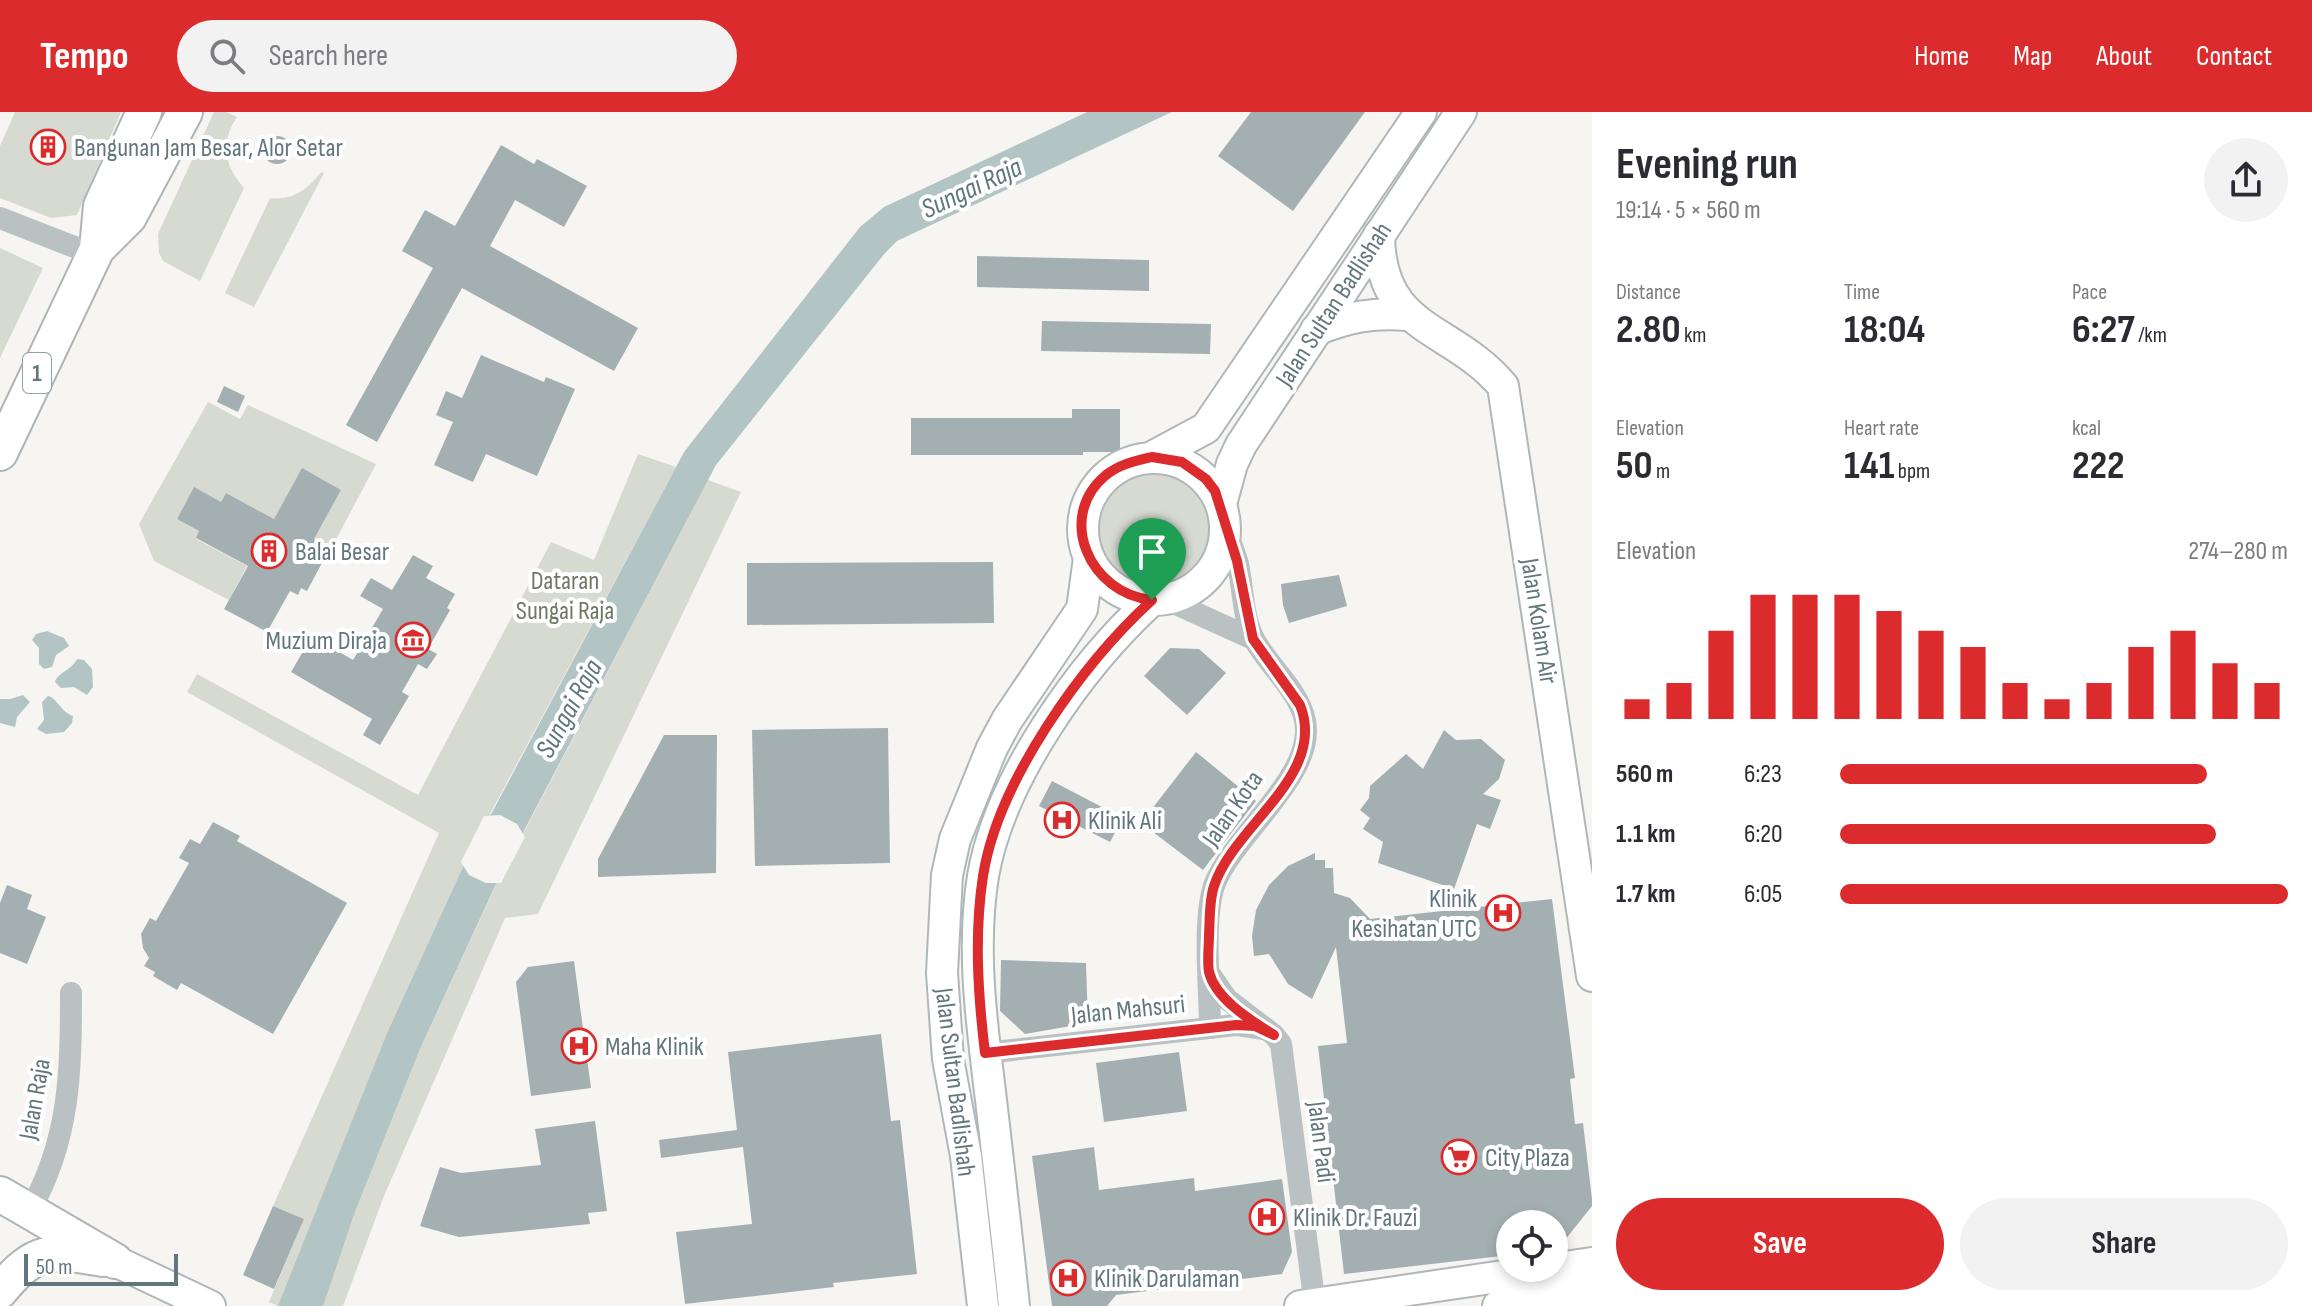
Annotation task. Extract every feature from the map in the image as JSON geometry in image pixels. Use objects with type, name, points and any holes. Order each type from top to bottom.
[{"type":"main road","name":"1","points":[[96,252],[101,206],[144,112]]},
{"type":"main road","name":"1","points":[[0,453],[96,252],[129,217],[185,112]]},
{"type":"main road","name":"Jalan Sultan Badlishah","points":[[1152,457],[1206,428],[1421,112]]},
{"type":"main road","name":"Jalan Sultan Badlishah","points":[[1224,517],[1232,464],[1241,445],[1461,112]]},
{"type":"main road","name":"Jalan Kolam Air","points":[[1379,235],[1382,276],[1407,315],[1474,358],[1503,386],[1592,976]]},
{"type":"main road","points":[[1316,330],[1347,317],[1380,312],[1407,315]]},
{"type":"main road","points":[[1152,457],[1182,462],[1206,479],[1224,517],[1221,554],[1208,575],[1189,591],[1159,599],[1133,598],[1101,577],[1089,558],[1082,525],[1088,499],[1104,477],[1127,462],[1152,457]]},
{"type":"main road","name":"Jalan Sultan Badlishah","points":[[983,1305],[966,1156],[948,1059],[942,973],[947,875],[955,839],[992,748],[1007,720],[1082,609],[1089,558]]},
{"type":"main road","name":"Jalan Sultan Badlishah","points":[[1014,1306],[977,989],[980,903],[990,846],[1009,797],[1069,692],[1119,630],[1159,599]]},
{"type":"main road","points":[[15,1202],[115,1261],[210,1306]]},
{"type":"main road","points":[[0,1291],[21,1266],[36,1256],[63,1253],[115,1261]]},
{"type":"main road","points":[[1310,1305],[1592,1263]]},
{"type":"main road","points":[[1498,1306],[1592,1292]]},
{"type":"street","points":[[0,218],[96,252]]},
{"type":"street","name":"Jalan Kota","points":[[1210,1028],[1210,907],[1214,885],[1304,752],[1306,730],[1300,705],[1253,639],[1237,561],[1224,517]]},
{"type":"street","points":[[1159,599],[1253,639]]},
{"type":"street","points":[[1209,973],[1238,1010],[1274,1035]]},
{"type":"street","name":"Jalan Raja","points":[[15,1202],[43,1186],[60,1134],[70,1091],[71,993]]},
{"type":"street","name":"Jalan Mahsuri","points":[[985,1053],[1246,1025],[1274,1035]]},
{"type":"street","name":"Jalan Padi","points":[[1274,1035],[1281,1044],[1310,1305]]},
{"type":"green space","points":[[15,112],[121,112],[77,215],[51,218],[0,198],[0,146]]},
{"type":"green space","points":[[214,112],[226,112],[237,117],[226,145],[232,171],[244,188],[200,281],[163,261],[159,253],[158,234]]},
{"type":"green space","points":[[321,172],[324,173],[254,307],[225,293],[270,198],[286,198],[299,192]]},
{"type":"green space","points":[[0,248],[43,268],[0,358]]},
{"type":"green space","points":[[208,402],[240,419],[248,405],[376,464],[331,549],[314,539],[341,490],[302,469],[274,519],[226,493],[221,502],[194,488],[177,519],[199,531],[196,539],[247,566],[229,600],[154,561],[139,524]]},
{"type":"green space","name":"Dataran Sungai Raja","points":[[638,454],[676,467],[490,814],[524,832],[708,480],[741,492],[538,914],[505,918],[384,1196],[343,1306],[278,1306],[269,1302],[304,1219],[273,1206],[439,833],[187,692],[197,674],[418,795],[551,542],[594,560]],"holes":[[[463,868],[496,885],[420,1049],[355,1212],[323,1304],[286,1288],[387,1033]]]},
{"type":"green space","points":[[1155,467],[1178,472],[1198,485],[1211,505],[1216,528],[1211,551],[1198,571],[1178,584],[1155,589],[1132,584],[1112,571],[1099,551],[1094,528],[1099,505],[1112,485],[1132,472]]},
{"type":"water","name":"Sungai Raja","points":[[1087,112],[1172,112],[897,241],[716,465],[496,884],[420,1049],[355,1212],[323,1306],[278,1306],[387,1033],[463,867],[684,452],[860,227],[884,207]]},
{"type":"water","points":[[47,631],[64,638],[69,646],[56,655],[52,667],[44,669],[39,664],[39,648],[32,640],[36,634]]},
{"type":"water","points":[[77,659],[84,660],[92,669],[93,687],[87,695],[74,687],[61,688],[55,682]]},
{"type":"water","points":[[23,695],[30,702],[17,717],[15,727],[0,723],[0,699]]},
{"type":"water","points":[[48,696],[73,716],[72,723],[64,732],[46,734],[37,729],[44,720],[42,702]]},
{"type":"pier","points":[[500,815],[517,824],[525,837],[501,883],[486,883],[469,875],[461,862],[484,816]]},
{"type":"building","points":[[1251,112],[1365,112],[1293,211],[1218,156]]},
{"type":"building","points":[[277,136],[287,140],[291,150],[287,160],[277,164],[267,160],[263,150],[267,140]]},
{"type":"building","points":[[501,145],[534,164],[537,159],[587,186],[564,227],[515,200],[490,246],[638,328],[614,371],[462,288],[377,442],[346,425],[433,268],[402,251],[425,210],[455,226]]},
{"type":"building","points":[[977,256],[1149,260],[1149,291],[977,287]]},
{"type":"building","points":[[1042,321],[1211,324],[1210,354],[1041,351]]},
{"type":"building","points":[[481,355],[544,382],[546,377],[575,389],[537,476],[486,454],[473,482],[434,465],[453,422],[436,415],[446,391],[462,398]]},
{"type":"building","points":[[224,386],[245,396],[238,412],[217,402]]},
{"type":"building","points":[[1072,409],[1120,409],[1120,452],[1083,452],[1083,455],[911,455],[911,418],[1072,418]]},
{"type":"building","name":"Balai Besar","points":[[302,468],[341,490],[314,539],[322,544],[315,557],[323,561],[307,591],[301,588],[298,595],[290,591],[267,632],[224,609],[248,566],[196,538],[199,531],[177,519],[194,487],[221,502],[226,493],[274,519]]},
{"type":"building","points":[[413,555],[433,566],[426,578],[455,594],[447,608],[450,610],[428,649],[437,654],[427,669],[418,664],[402,692],[409,696],[380,745],[363,735],[372,719],[291,672],[312,636],[353,660],[383,609],[360,596],[371,578],[392,590]]},
{"type":"building","points":[[993,562],[994,623],[747,625],[747,563]]},
{"type":"building","points":[[1339,575],[1347,606],[1289,623],[1281,584]]},
{"type":"building","points":[[1170,648],[1199,649],[1226,673],[1187,715],[1144,676]]},
{"type":"building","points":[[888,728],[890,863],[755,866],[752,730]]},
{"type":"building","points":[[1444,730],[1456,740],[1481,739],[1505,760],[1499,779],[1483,794],[1501,800],[1490,829],[1477,824],[1454,889],[1378,863],[1383,842],[1363,829],[1370,818],[1360,810],[1369,798],[1370,786],[1406,754],[1423,769]]},
{"type":"building","points":[[664,735],[717,735],[716,873],[598,877],[598,859]]},
{"type":"building","points":[[1196,752],[1256,801],[1203,870],[1141,823]]},
{"type":"building","points":[[1052,781],[1123,818],[1110,842],[1039,806]]},
{"type":"building","points":[[213,822],[240,836],[237,841],[347,903],[273,1034],[181,983],[177,990],[153,976],[155,972],[144,966],[149,958],[143,948],[141,934],[150,918],[156,921],[189,863],[179,858],[190,839],[200,844]]},
{"type":"building","points":[[1315,853],[1315,860],[1325,860],[1325,868],[1333,868],[1334,893],[1350,898],[1370,919],[1552,899],[1575,1078],[1570,1079],[1575,1124],[1583,1123],[1592,1199],[1592,1206],[1568,1236],[1568,1210],[1496,1210],[1496,1257],[1344,1274],[1318,1046],[1347,1043],[1336,947],[1312,999],[1288,984],[1269,954],[1254,956],[1252,936],[1256,910],[1269,885],[1288,866]]},
{"type":"building","points":[[7,885],[32,895],[27,909],[46,917],[27,964],[0,953],[0,903]]},
{"type":"building","points":[[1001,960],[1086,963],[1088,1023],[1025,1034],[1000,1011]]},
{"type":"building","points":[[574,961],[591,1088],[531,1096],[516,982],[528,967]]},
{"type":"building","points":[[881,1034],[891,1121],[900,1120],[917,1274],[685,1304],[676,1232],[752,1224],[743,1147],[661,1158],[659,1140],[737,1130],[728,1052]]},
{"type":"building","points":[[1179,1052],[1187,1111],[1104,1122],[1096,1063]]},
{"type":"building","points":[[595,1121],[607,1211],[588,1213],[590,1224],[459,1237],[420,1226],[440,1167],[461,1173],[541,1165],[535,1129]]},
{"type":"building","points":[[1094,1147],[1099,1190],[1194,1178],[1195,1191],[1282,1179],[1292,1252],[1282,1274],[1116,1295],[1107,1306],[1052,1306],[1032,1156]]},
{"type":"building","points":[[273,1206],[304,1219],[274,1289],[243,1275]]},
{"type":"place","name":"Bangunan Jam Besar, Alor Setar","points":[[48,147]]},
{"type":"place","name":"Balai Besar","points":[[269,551]]},
{"type":"place","name":"Muzium Diraja","points":[[413,640]]},
{"type":"place","name":"Klinik Ali","points":[[1062,820]]},
{"type":"place","name":"Klinik Kesihatan UTC","points":[[1503,913]]},
{"type":"place","name":"Maha Klinik","points":[[579,1046]]},
{"type":"place","name":"City Plaza","points":[[1459,1157]]},
{"type":"place","name":"Klinik Dr. Fauzi","points":[[1267,1217]]},
{"type":"place","name":"Klinik Darulaman","points":[[1068,1278]]},
{"type":"route","points":[[1152,457],[1182,462],[1206,479],[1215,491],[1237,561],[1253,639],[1300,705],[1304,717],[1304,752],[1275,799],[1226,864],[1214,885],[1210,907],[1209,973],[1238,1010],[1274,1035],[1255,1026],[1236,1025],[985,1053],[977,989],[979,917],[983,875],[990,846],[1009,797],[1069,692],[1119,630],[1152,600],[1133,598],[1101,577],[1086,552],[1082,525],[1088,499],[1104,477],[1127,462],[1152,457]]}]
